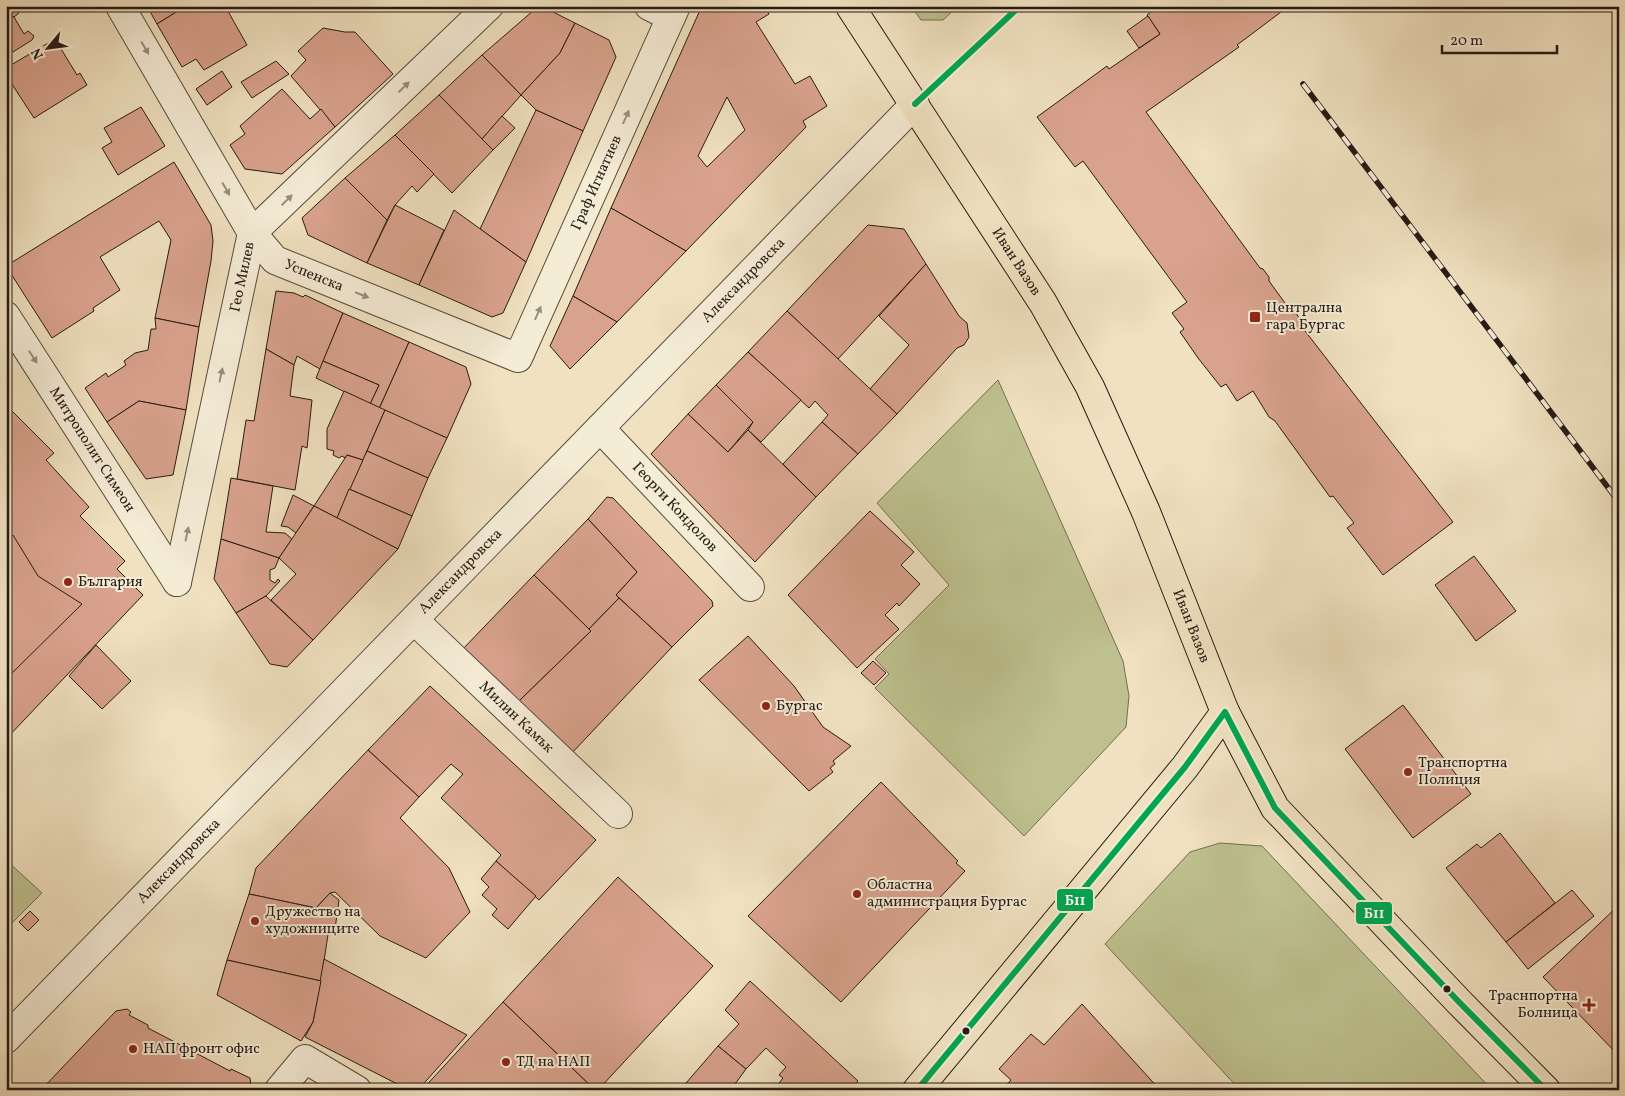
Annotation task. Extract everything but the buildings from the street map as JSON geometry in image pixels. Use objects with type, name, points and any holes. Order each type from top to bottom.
[{"type":"main road","name":"Иван Вазов","points":[[850,6],[1043,303],[1090,387],[1146,512],[1225,712],[1275,808],[1459,1002],[1546,1090]]},
{"type":"main road","points":[[917,1090],[1185,767],[1225,712]]},
{"type":"street","name":"Успенска","points":[[120,6],[252,233],[275,260],[518,358]]},
{"type":"street","name":"Гео Милев","points":[[177,582],[252,233],[489,6]]},
{"type":"street","name":"Граф Игнатиев","points":[[518,358],[665,10]]},
{"type":"street","name":"Александровска","points":[[6,1039],[915,104]]},
{"type":"street","name":"Митрополит Симеон","points":[[6,316],[177,582]]},
{"type":"street","name":"Георги Кондолов","points":[[600,428],[750,586]]},
{"type":"street","name":"Милин Камък","points":[[414,620],[618,814]]},
{"type":"street","points":[[278,1090],[304,1059],[357,1090]]},
{"type":"green space","points":[[911,6],[958,6],[943,20],[921,20]]},
{"type":"green space","points":[[998,380],[1123,661],[1129,696],[1126,727],[1024,836],[875,688],[889,674],[875,659],[949,585],[877,503]]},
{"type":"green space","points":[[1220,843],[1262,846],[1492,1090],[1240,1090],[1105,944],[1190,852]]},
{"type":"green space","points":[[6,860],[42,893],[6,929]]},
{"type":"railway","points":[[1303,84],[1619,502]]},
{"type":"transit line","name":"Б11","points":[[915,104],[1020,6]]},
{"type":"transit line","name":"Б11","points":[[917,1090],[1185,767],[1225,712],[1275,808],[1459,1002],[1546,1090]]},
{"type":"place","name":"Централна гара Бургас","points":[[1255,317]]},
{"type":"place","name":"България","points":[[68,582]]},
{"type":"place","name":"Бургас","points":[[766,706]]},
{"type":"place","name":"Транспортна Полиция","points":[[1408,772]]},
{"type":"place","name":"Областна администрация Бургас","points":[[857,894]]},
{"type":"place","name":"Дружество на художниците","points":[[255,921]]},
{"type":"place","name":"Траснпортна Болница","points":[[1589,1005]]},
{"type":"place","name":"НАП фронт офис","points":[[133,1049]]},
{"type":"place","name":"ТД на НАП","points":[[506,1062]]}]
